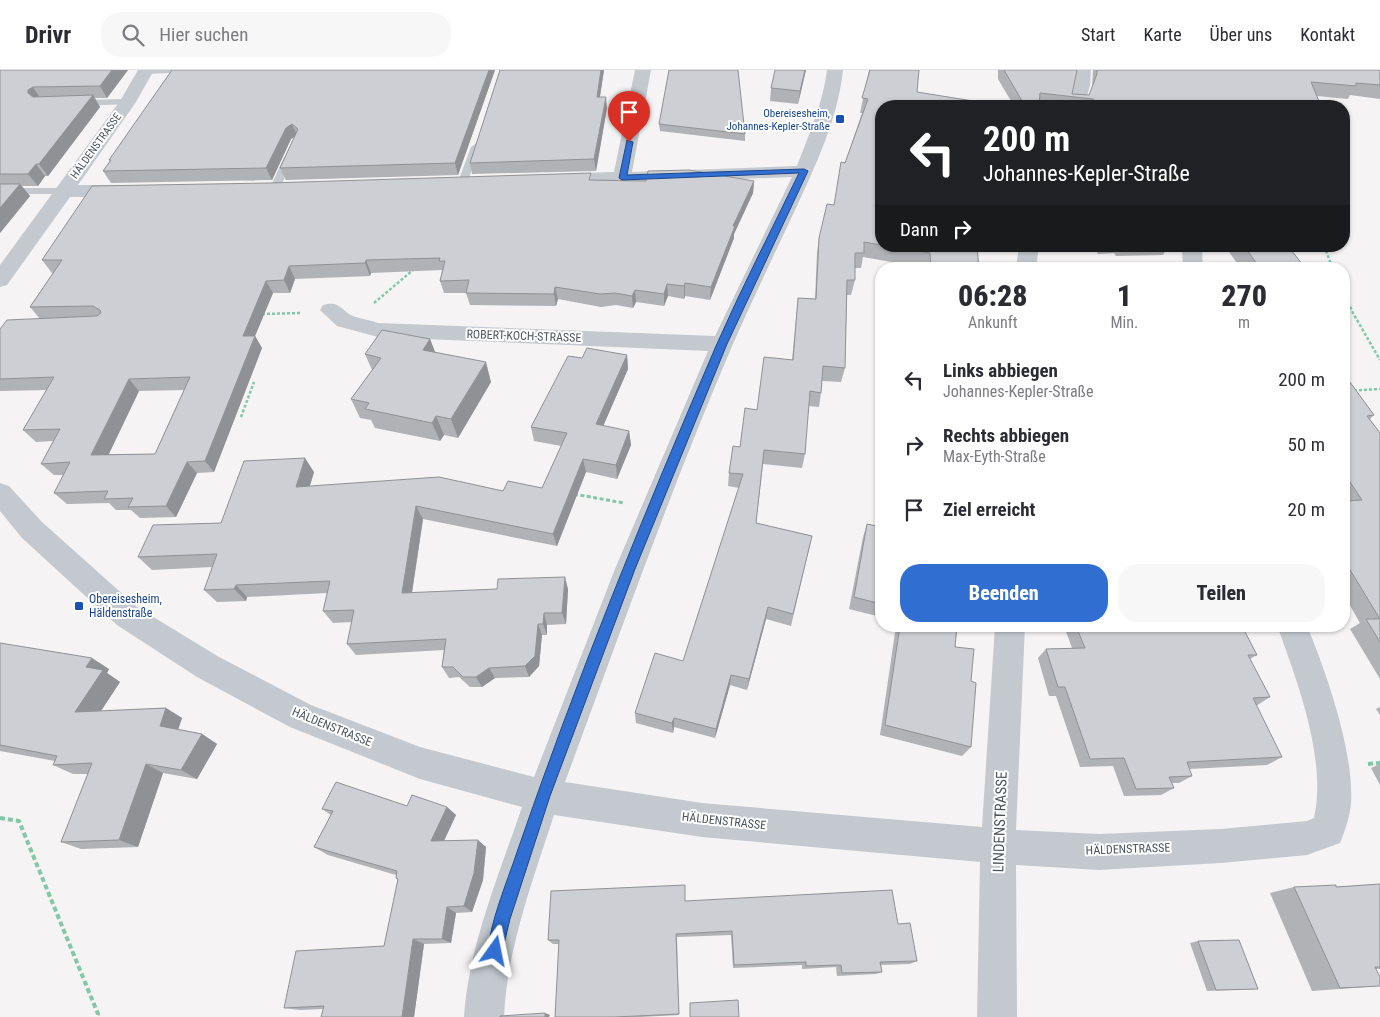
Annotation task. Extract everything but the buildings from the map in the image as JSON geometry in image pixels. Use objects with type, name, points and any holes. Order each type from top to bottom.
[{"type":"street","points":[[622,178],[643,70]]},
{"type":"street","points":[[484,1017],[485,999],[502,919],[543,796],[629,569],[722,344],[804,171],[824,117],[833,87],[835,70]]},
{"type":"street","points":[[1078,100],[1082,86],[1083,70]]},
{"type":"street","name":"HÄLDENSTRASSE","points":[[0,280],[128,102],[146,71]]},
{"type":"street","points":[[533,180],[804,171]]},
{"type":"street","points":[[443,183],[483,182]]},
{"type":"street","points":[[256,188],[295,187]]},
{"type":"street","points":[[64,191],[138,190]]},
{"type":"street","name":"ROBERT-KOCH-STRASSE","points":[[331,310],[345,322],[378,330],[722,344]]},
{"type":"street","name":"HÄLDENSTRASSE","points":[[0,493],[32,530],[127,616],[208,667],[301,716],[420,763],[543,796],[702,820],[998,846],[1098,852],[1221,846],[1307,838],[1328,830],[1334,803],[1331,753],[1310,674],[1294,632]]},
{"type":"street","name":"LINDENSTRASSE","points":[[997,1017],[998,846],[1010,632]]},
{"type":"lane","points":[[146,71],[197,70]]},
{"type":"lane","name":"HÄLDENSTRASSE","points":[[70,103],[128,102]]},
{"type":"lane","points":[[463,182],[479,136]]},
{"type":"lane","points":[[275,188],[293,148]]},
{"type":"lane","name":"HÄLDENSTRASSE","points":[[0,191],[64,191]]},
{"type":"path","points":[[260,314],[331,310],[374,304],[416,267]]},
{"type":"path","points":[[1350,307],[1380,360]]},
{"type":"path","points":[[241,417],[254,382]]},
{"type":"path","points":[[1350,390],[1380,389]]},
{"type":"path","points":[[572,493],[654,509]]},
{"type":"path","points":[[0,818],[19,820],[98,1014],[97,1017]]},
{"type":"place","name":"Obereisesheim, Johannes-Kepler-Straße","points":[[840,119]]},
{"type":"place","name":"Obereisesheim, Häldenstraße","points":[[79,606]]},
{"type":"route","points":[[495,951],[502,919],[543,796],[629,569],[722,344],[804,171],[622,178],[629,142]]}]
